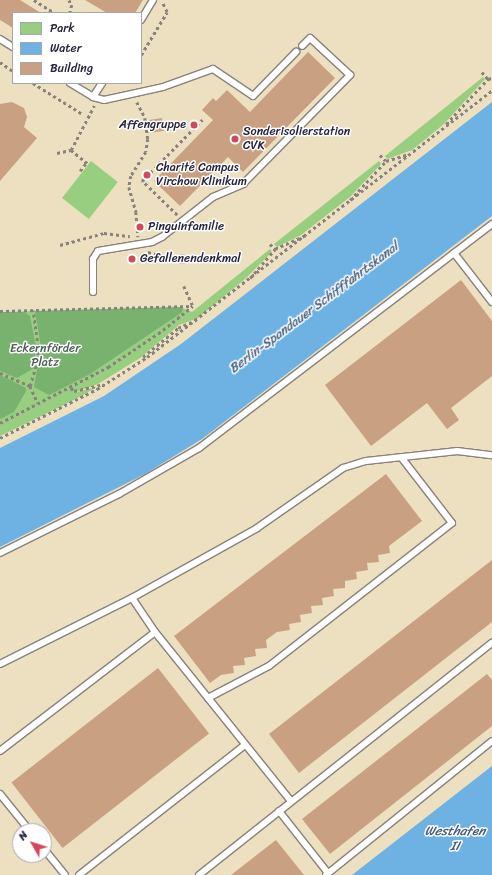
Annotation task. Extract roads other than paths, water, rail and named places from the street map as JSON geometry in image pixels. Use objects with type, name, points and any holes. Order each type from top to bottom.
[{"type":"lane","points":[[142,18],[153,0]]},
{"type":"lane","points":[[93,292],[93,259],[98,250],[152,242],[162,237],[186,216],[213,197],[243,184],[350,75],[310,38],[302,46]]},
{"type":"lane","points":[[0,39],[12,46]]},
{"type":"lane","points":[[72,84],[96,98],[132,95],[163,87],[213,68],[252,96],[296,52]]},
{"type":"lane","points":[[96,98],[102,84]]},
{"type":"lane","points":[[0,553],[119,494],[194,452],[492,224]]},
{"type":"lane","points":[[454,253],[492,302]]},
{"type":"lane","points":[[0,664],[132,598],[257,528],[343,468],[366,461],[457,451],[492,455]]},
{"type":"lane","points":[[208,698],[269,666],[452,523],[401,457]]},
{"type":"lane","points":[[132,598],[155,632],[291,801]]},
{"type":"lane","points":[[0,751],[155,632]]},
{"type":"lane","points":[[199,875],[492,643]]},
{"type":"lane","points":[[279,811],[327,874],[492,741]]},
{"type":"lane","points":[[79,875],[245,745]]},
{"type":"lane","points":[[0,794],[24,823]]},
{"type":"lane","points":[[52,859],[65,875]]},
{"type":"water","name":"Berlin-Spandauer Schifffahrtskanal","points":[[492,102],[492,216],[202,439],[145,474],[0,547],[0,448],[104,396],[181,344]]},
{"type":"water","name":"Westhafen II","points":[[492,766],[492,875],[352,875]]},
{"type":"place","name":"Affengruppe","points":[[194,125]]},
{"type":"place","name":"Sonderisolierstation CVK","points":[[235,139]]},
{"type":"place","name":"Charité Campus Virchow Klinikum","points":[[147,175]]},
{"type":"place","name":"Pinguinfamilie","points":[[140,227]]},
{"type":"place","name":"Gefallenendenkmal","points":[[132,259]]},
{"type":"park label","name":"Eckernförder Platz","points":[[45,356]]}]
